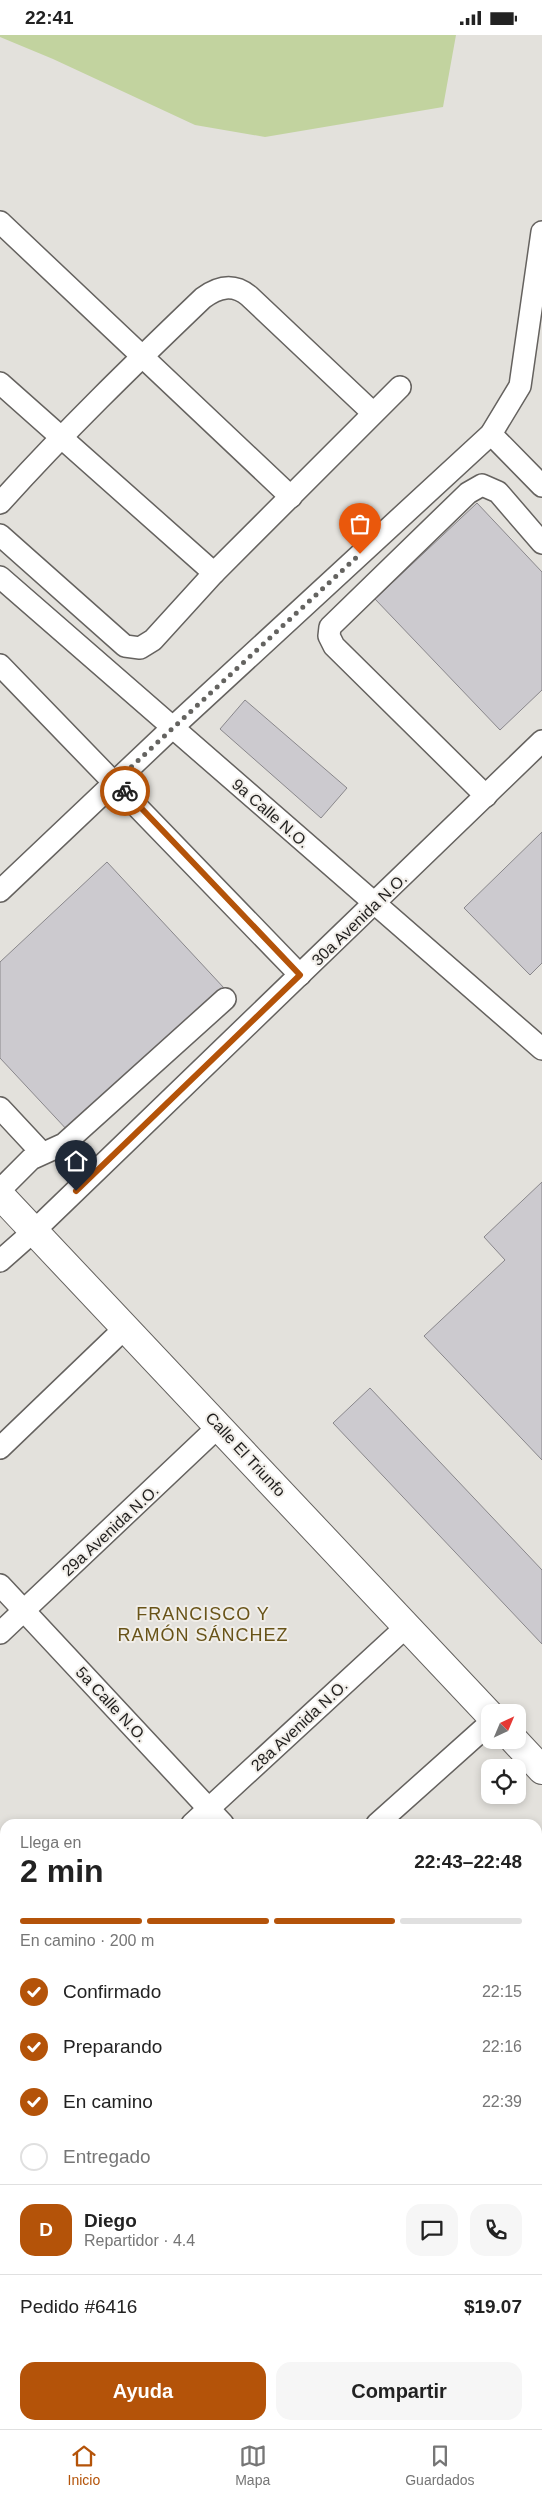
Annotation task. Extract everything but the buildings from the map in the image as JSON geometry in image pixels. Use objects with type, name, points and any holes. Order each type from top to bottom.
[{"type":"main road","name":"Calle El Triunfo","points":[[0,1195],[220,1426],[481,1705]]},
{"type":"main road","points":[[522,1749],[542,1770]]},
{"type":"street","points":[[0,222],[291,497]]},
{"type":"street","points":[[0,891],[172,728],[491,434],[520,386],[542,233]]},
{"type":"street","points":[[0,503],[60,437],[143,356],[212,292],[224,287],[240,289],[373,413]]},
{"type":"street","points":[[0,383],[214,573]]},
{"type":"street","points":[[0,535],[125,646],[140,649],[153,640],[214,573],[400,387]]},
{"type":"street","points":[[491,434],[542,486]]},
{"type":"street","points":[[486,796],[334,646],[329,636],[330,627],[468,493],[482,485],[498,491],[542,543]]},
{"type":"street","name":"9a Calle N.O.","points":[[0,577],[542,1049]]},
{"type":"street","points":[[0,665],[300,975]]},
{"type":"street","name":"30a Avenida N.O.","points":[[0,1261],[34,1231],[376,904],[542,741]]},
{"type":"street","points":[[0,1190],[31,1159],[64,1144],[225,999]]},
{"type":"street","points":[[0,1109],[42,1153]]},
{"type":"street","points":[[0,1448],[126,1327]]},
{"type":"street","name":"29a Avenida N.O.","points":[[0,1633],[220,1426]]},
{"type":"street","name":"5a Calle N.O.","points":[[0,1585],[218,1819]]},
{"type":"street","name":"28a Avenida N.O.","points":[[197,1819],[407,1626]]},
{"type":"street","points":[[382,1819],[481,1731]]},
{"type":"green space","points":[[0,35],[456,35],[443,107],[265,137],[195,125],[53,59],[0,37]]},
{"type":"way so far","points":[[125,791],[115,782],[360,554]]},
{"type":"district","name":"FRANCISCO Y RAMÓN SÁNCHEZ","points":[[203,1624]]},
{"type":"route","points":[[76,1191],[300,975],[125,791]]}]
